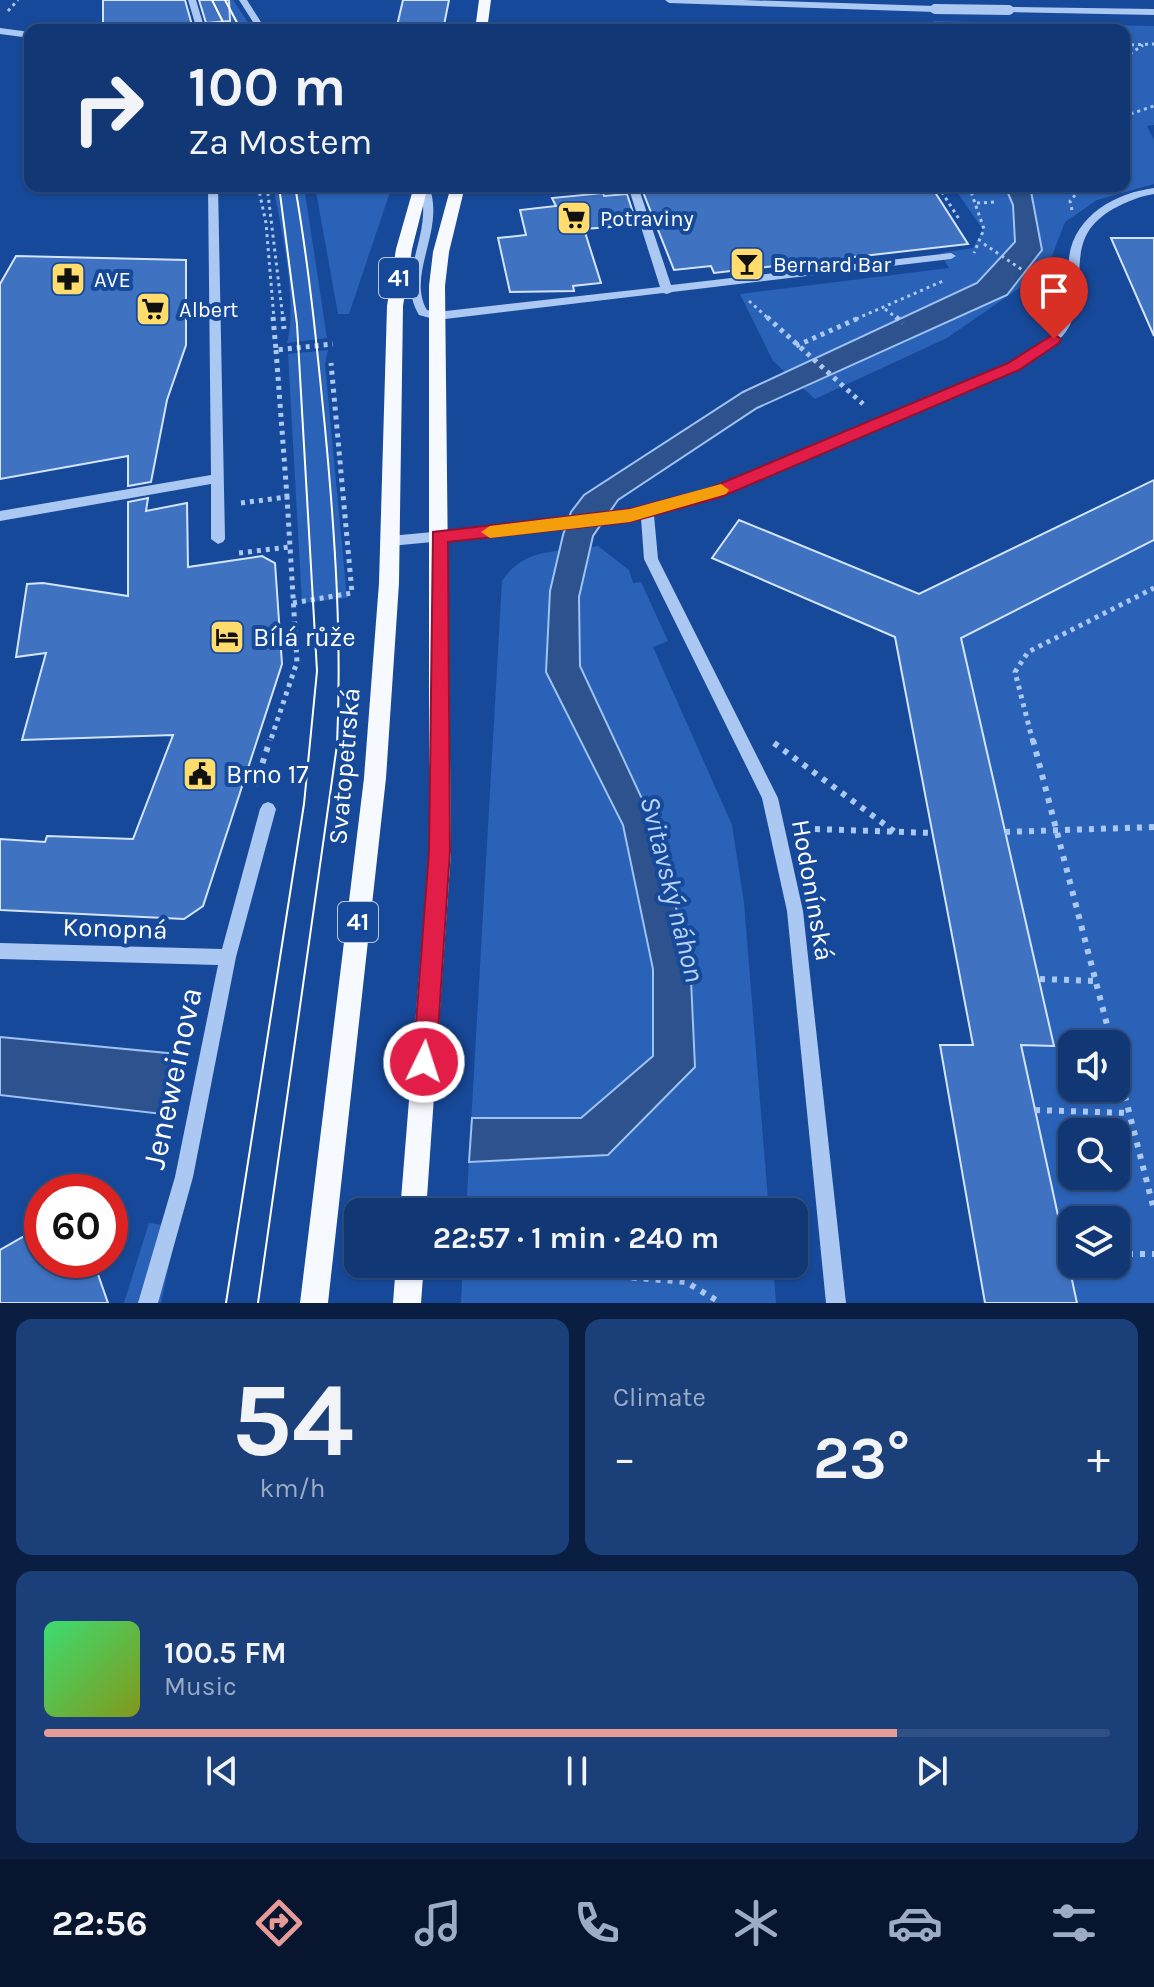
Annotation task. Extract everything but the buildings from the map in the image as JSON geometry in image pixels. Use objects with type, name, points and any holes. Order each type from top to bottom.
[{"type":"main road","points":[[482,24],[485,0]]},
{"type":"main road","name":"Svatopetrská","points":[[314,1303],[375,778],[390,541],[395,306],[404,249],[420,192]]},
{"type":"main road","name":"41","points":[[414,1198],[440,851],[437,316],[441,252],[456,192]]},
{"type":"main road","points":[[407,1303],[409,1278]]},
{"type":"street","points":[[192,0],[199,24]]},
{"type":"street","points":[[243,0],[258,24]]},
{"type":"street","points":[[669,0],[893,4],[935,9],[1154,12]]},
{"type":"street","points":[[0,31],[24,34]]},
{"type":"street","points":[[390,541],[551,526],[638,514],[715,492],[1014,366],[1054,339],[1066,322],[1077,234],[1100,211],[1142,192],[1154,191]]},
{"type":"street","points":[[213,192],[218,539]]},
{"type":"street","points":[[425,192],[433,208],[418,269],[416,301],[423,313],[437,316],[951,256]]},
{"type":"street","points":[[635,192],[667,291]]},
{"type":"street","points":[[0,516],[218,478]]},
{"type":"street","name":"Hodonínská","points":[[638,514],[651,559],[770,798],[795,911],[836,1303]]},
{"type":"street","name":"Jeneweinova","points":[[148,1303],[184,1177],[228,957],[268,809]]},
{"type":"street","name":"Konopná","points":[[0,951],[228,957]]},
{"type":"path","points":[[1130,54],[1144,44]]},
{"type":"path","points":[[1130,45],[1154,44]]},
{"type":"path","points":[[1130,114],[1154,106]]},
{"type":"path","points":[[253,792],[297,662],[275,326],[266,223],[259,192]]},
{"type":"path","points":[[268,192],[284,327],[275,326]]},
{"type":"path","points":[[942,192],[959,219]]},
{"type":"path","points":[[966,262],[984,244],[986,226],[972,192]]},
{"type":"path","points":[[977,203],[996,202]]},
{"type":"path","points":[[984,244],[1040,283]]},
{"type":"path","points":[[798,348],[945,279]]},
{"type":"path","points":[[733,283],[798,348],[869,410]]},
{"type":"path","points":[[885,309],[903,323]]},
{"type":"path","points":[[276,350],[333,344]]},
{"type":"path","points":[[293,603],[352,593],[331,363]]},
{"type":"path","points":[[218,505],[287,497]]},
{"type":"path","points":[[1108,1030],[1015,672],[1028,652],[1154,588]]},
{"type":"path","points":[[773,743],[895,832]]},
{"type":"path","points":[[1005,832],[1154,827]]},
{"type":"path","points":[[815,829],[933,833]]},
{"type":"path","points":[[1040,979],[1095,981]]},
{"type":"path","points":[[1126,1102],[1154,1210]]},
{"type":"path","points":[[1035,1110],[1129,1113]]},
{"type":"path","points":[[1130,1254],[1154,1254]]},
{"type":"path","points":[[638,1278],[686,1282],[721,1303]]},
{"type":"shaded area","points":[[203,0],[233,0],[249,24],[210,24]]},
{"type":"shaded area","points":[[933,21],[1066,24],[935,24]]},
{"type":"shaded area","points":[[1130,25],[1154,26],[1154,125],[1147,126],[1154,140],[1154,184],[1130,191]]},
{"type":"shaded area","points":[[274,192],[305,192],[327,338],[287,343],[291,308],[284,243]]},
{"type":"shaded area","points":[[316,192],[390,192],[349,314],[338,314]]},
{"type":"shaded area","points":[[957,192],[1126,192],[1097,200],[1065,222],[1047,269],[947,338],[815,399],[773,361],[740,294],[949,268],[940,253],[973,248],[983,230]]},
{"type":"shaded area","points":[[1008,192],[1031,192],[1042,250],[1007,295],[757,408],[618,500],[593,536],[579,597],[580,666],[651,818],[690,958],[695,1067],[608,1155],[469,1162],[472,1118],[581,1118],[653,1056],[653,969],[623,825],[546,672],[550,591],[571,512],[584,495],[743,392],[977,283],[1015,242],[1013,205]]},
{"type":"shaded area","points":[[328,350],[325,364],[347,598],[302,603],[288,354]]},
{"type":"shaded area","points":[[1154,540],[1154,1303],[1077,1303],[1072,1278],[1130,1278],[1130,1206],[1058,1206],[1058,1215],[1021,1045],[1054,1045],[961,638]]},
{"type":"shaded area","points":[[598,546],[629,570],[633,583],[641,582],[668,641],[653,647],[732,825],[744,903],[768,1198],[467,1198],[502,581],[511,570],[532,556]]},
{"type":"shaded area","points":[[0,1037],[177,1054],[162,1114],[0,1095]]},
{"type":"shaded area","points":[[149,1223],[177,1227],[161,1303],[124,1303]]},
{"type":"shaded area","points":[[462,1278],[774,1278],[776,1303],[461,1303]]},
{"type":"tram line","points":[[212,0],[224,24]]},
{"type":"tram line","points":[[225,0],[238,24]]},
{"type":"tram line","points":[[226,1303],[304,804],[317,671],[297,324],[280,192]]},
{"type":"tram line","points":[[258,1303],[337,745],[337,586],[329,468],[296,192]]},
{"type":"slow traffic","points":[[490,532],[630,516],[721,490]]},
{"type":"place","name":"Potraviny","points":[[574,218]]},
{"type":"place","name":"Bernard Bar","points":[[747,264]]},
{"type":"place","name":"AVE","points":[[68,279]]},
{"type":"place","name":"Albert","points":[[153,309]]},
{"type":"place","name":"Bílá růže","points":[[227,637]]},
{"type":"place","name":"Brno 17","points":[[200,774]]},
{"type":"route","points":[[424,1062],[440,851],[439,536],[630,516],[715,492],[1014,366],[1054,339]]},
{"type":"water label","name":"Svitavský náhon","points":[[673,889]]}]
